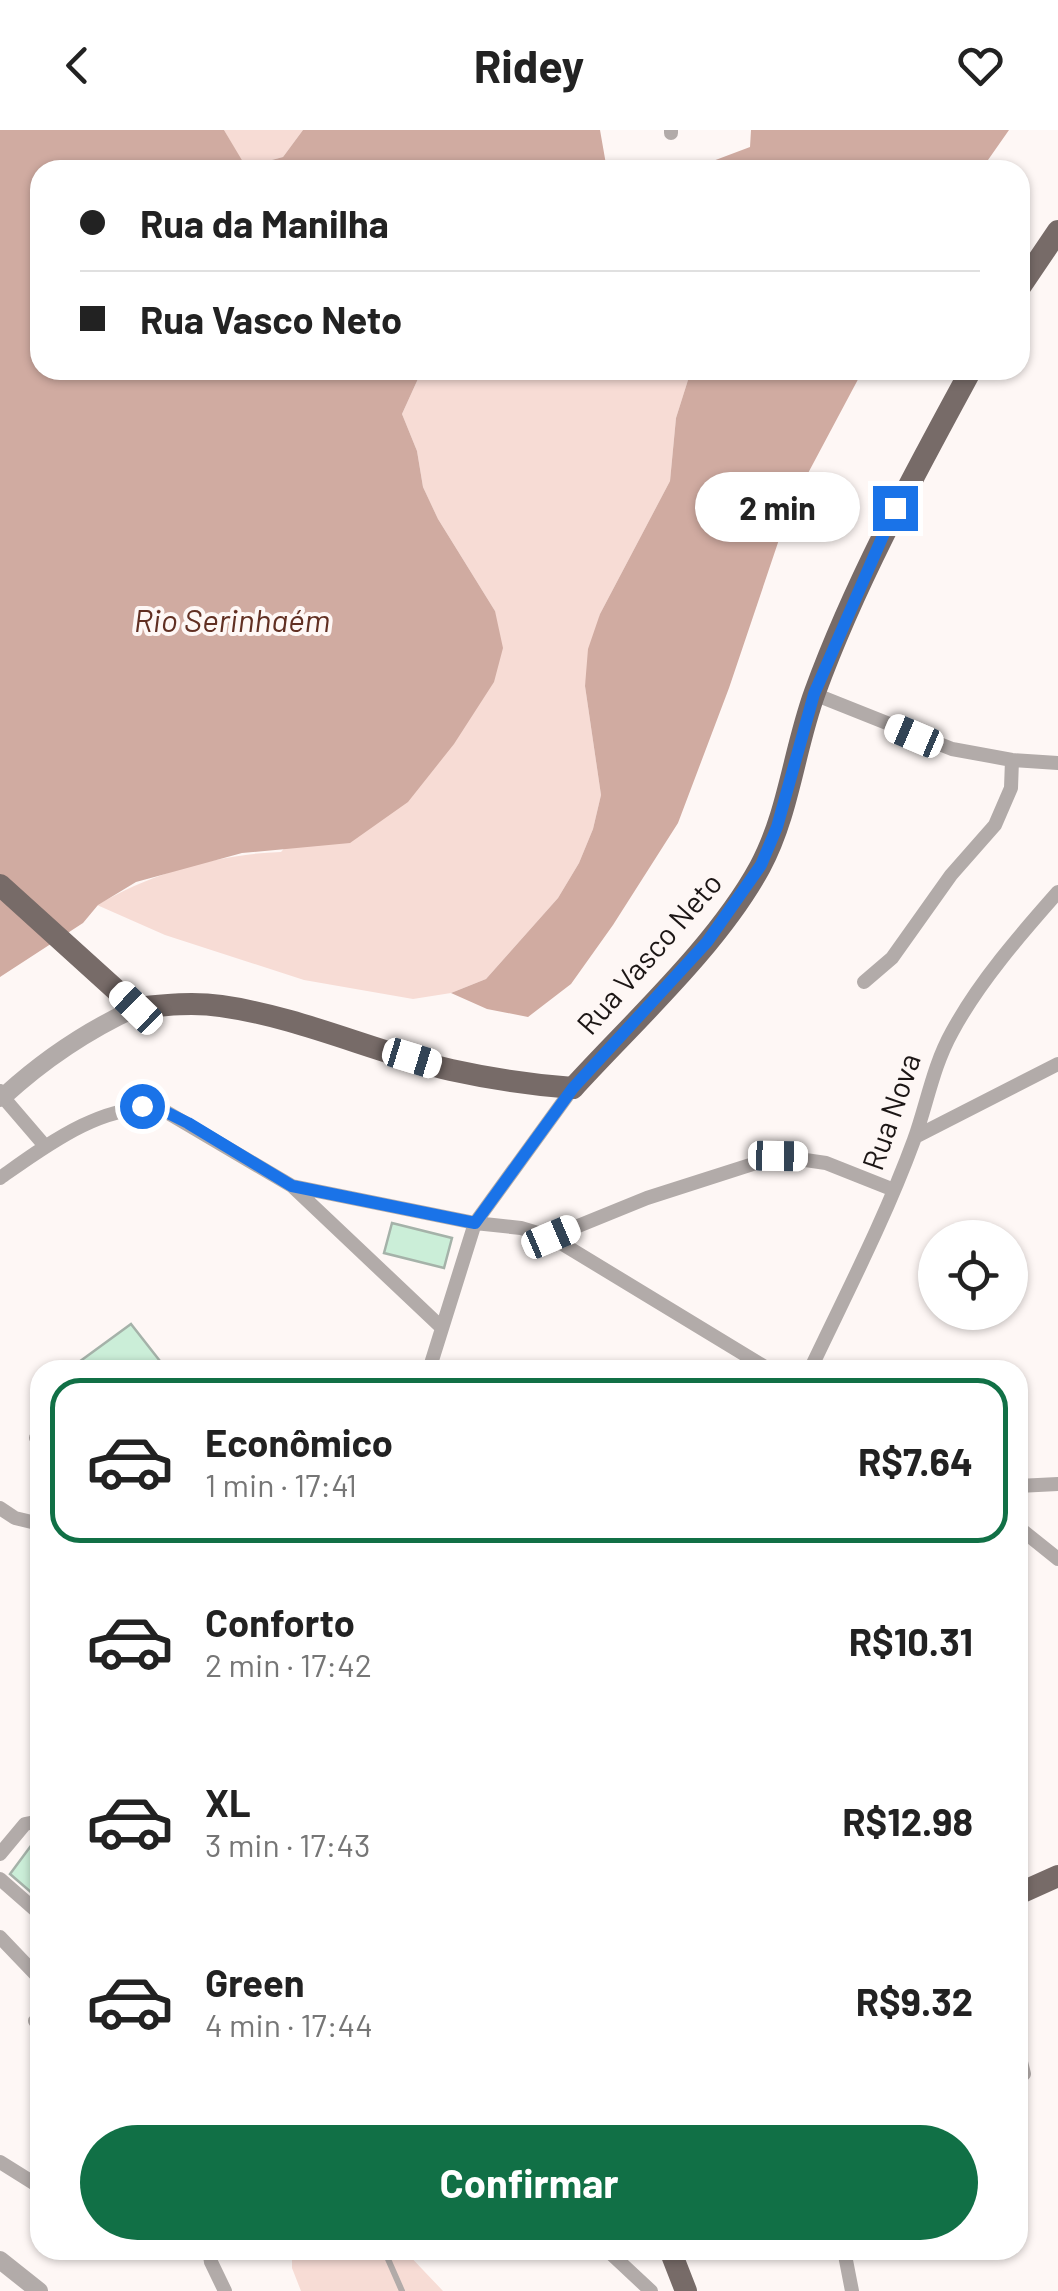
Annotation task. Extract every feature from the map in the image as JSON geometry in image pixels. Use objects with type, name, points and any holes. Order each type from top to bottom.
[{"type":"main road","points":[[1030,272],[1058,231]]},
{"type":"main road","name":"Rua Vasco Neto","points":[[573,1088],[707,942],[761,865],[777,827],[814,694],[895,508],[965,380]]},
{"type":"main road","points":[[0,885],[136,1008],[220,1006],[449,1070],[528,1085],[573,1088]]},
{"type":"main road","points":[[1028,1890],[1058,1876]]},
{"type":"main road","points":[[674,2260],[686,2291]]},
{"type":"street","points":[[814,694],[952,750],[1058,764]]},
{"type":"street","points":[[864,982],[892,958],[951,875],[995,825],[1011,788],[1012,760]]},
{"type":"street","name":"Rua Nova","points":[[815,1360],[894,1190],[915,1137],[928,1088],[953,1029],[1058,892]]},
{"type":"street","points":[[45,1146],[1,1097],[105,1022],[136,1008]]},
{"type":"street","points":[[915,1137],[1058,1064]]},
{"type":"street","name":"Rua Vasco Neto","points":[[433,1360],[475,1223],[573,1088]]},
{"type":"street","points":[[0,1178],[45,1146],[117,1110],[142,1106],[162,1110],[292,1186],[442,1328]]},
{"type":"street","points":[[551,1237],[647,1198],[778,1156],[826,1163],[894,1190]]},
{"type":"street","points":[[292,1186],[475,1223],[521,1228],[551,1237],[754,1360]]},
{"type":"street","points":[[1028,1486],[1058,1484]]},
{"type":"street","points":[[0,1508],[30,1522]]},
{"type":"street","points":[[1028,1535],[1058,1560]]},
{"type":"street","points":[[0,1854],[30,1823]]},
{"type":"street","points":[[0,1879],[30,1905]]},
{"type":"street","points":[[0,1937],[30,1968]]},
{"type":"street","points":[[0,2162],[30,2181]]},
{"type":"street","points":[[0,2260],[39,2291]]},
{"type":"street","points":[[211,2260],[225,2291]]},
{"type":"street","points":[[618,2260],[651,2291]]},
{"type":"street","points":[[846,2260],[852,2291]]},
{"type":"lane","points":[[388,2260],[402,2291]]},
{"type":"shaded area","name":"Rio Serinhaém","points":[[0,130],[224,130],[242,160],[30,160],[30,380],[417,380],[402,414],[417,451],[423,487],[438,519],[495,611],[503,648],[494,682],[454,744],[408,802],[350,843],[242,853],[136,882],[98,905],[83,923],[0,977]]},
{"type":"shaded area","points":[[224,130],[303,130],[283,157],[241,160]]},
{"type":"shaded area","name":"Rio Serinhaém","points":[[303,130],[600,130],[605,160],[272,160],[283,157]]},
{"type":"shaded area","points":[[751,130],[1009,130],[988,160],[716,160],[750,147]]},
{"type":"shaded area","points":[[417,380],[688,380],[676,418],[670,481],[600,614],[585,686],[601,795],[579,863],[558,898],[486,979],[451,993],[413,999],[304,980],[165,935],[97,905],[186,867],[281,852],[495,611],[438,519],[423,487],[417,451],[402,414]]},
{"type":"shaded area","points":[[688,380],[858,380],[790,507],[678,823],[571,984],[528,1017],[487,1009],[451,993],[486,979],[558,898],[593,829],[601,795],[585,686],[588,649],[600,614],[670,481],[676,418]]},
{"type":"shaded area","points":[[292,2260],[414,2260],[443,2291],[301,2291]]},
{"type":"building","points":[[392,1223],[452,1238],[444,1268],[384,1253]]},
{"type":"building","points":[[131,1324],[159,1360],[82,1360]]},
{"type":"building","points":[[30,1847],[30,1891],[10,1874]]},
{"type":"route","points":[[142,1106],[162,1110],[188,1123],[292,1186],[475,1223],[573,1088],[707,942],[761,865],[777,827],[814,694],[895,508]]}]
